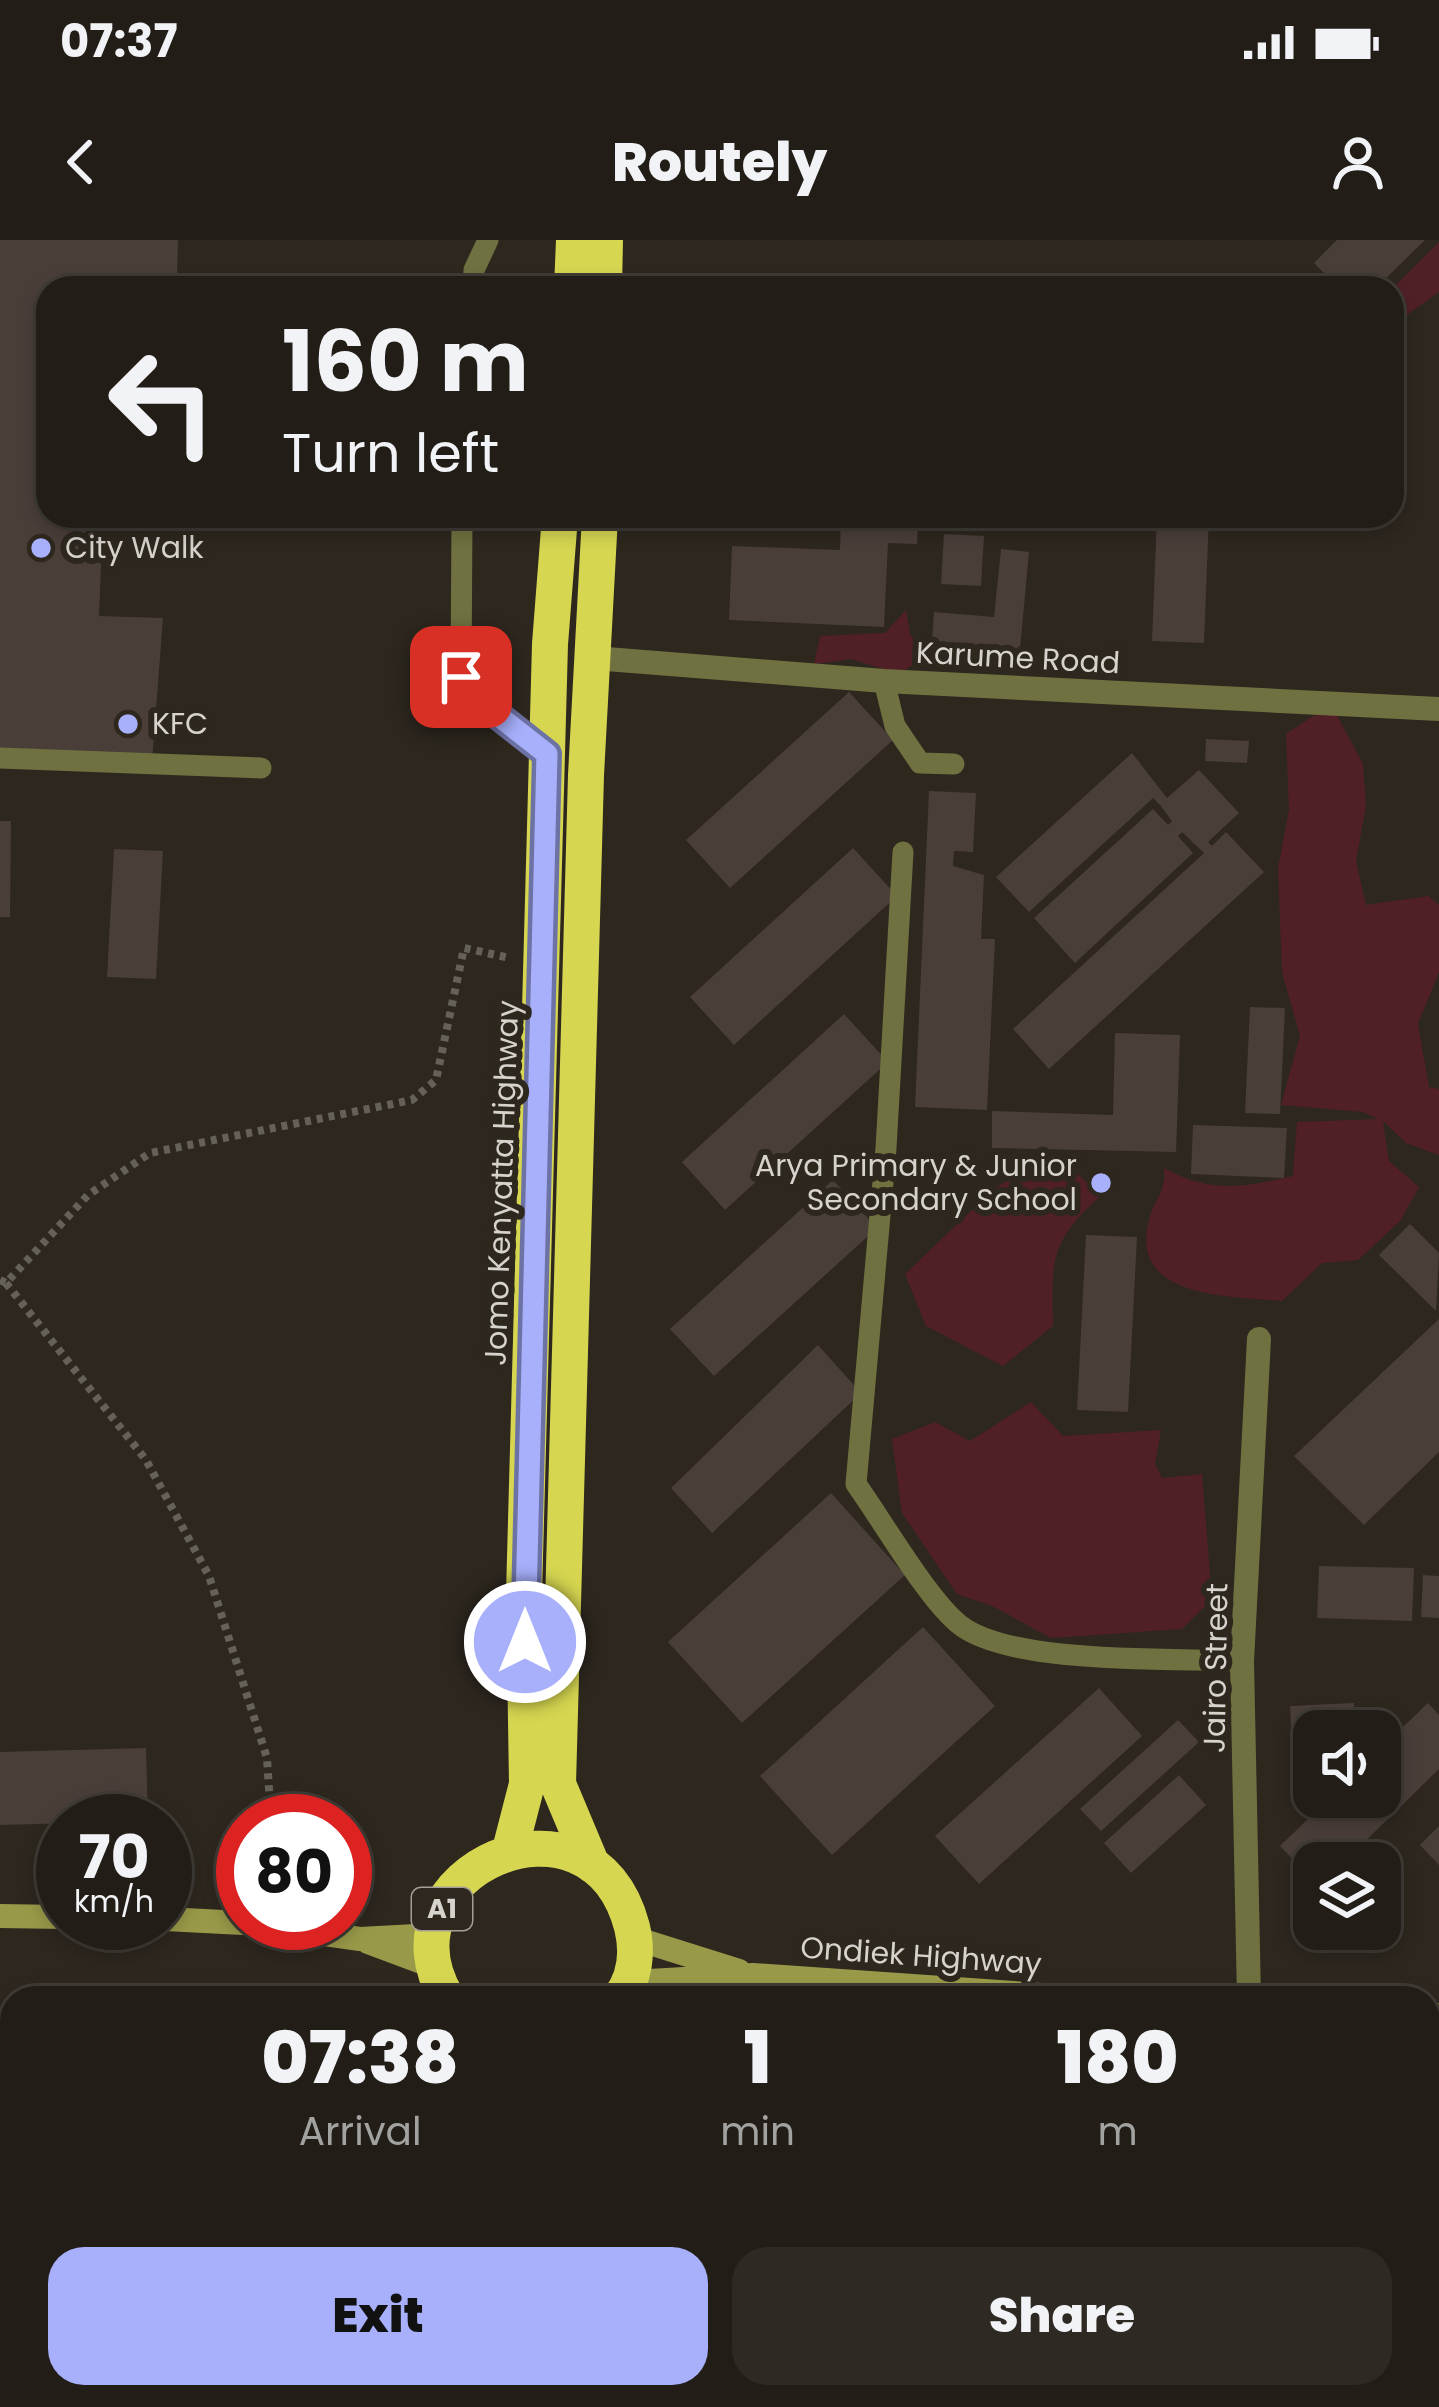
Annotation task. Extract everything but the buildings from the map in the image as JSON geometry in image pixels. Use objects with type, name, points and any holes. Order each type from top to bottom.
[{"type":"highway","points":[[572,276],[574,240]]},
{"type":"highway","points":[[604,276],[605,240]]},
{"type":"highway","name":"Jomo Kenyatta Highway","points":[[510,1850],[527,1784],[524,1594],[546,966],[547,754],[559,528]]},
{"type":"highway","points":[[599,528],[558,1784],[592,1865],[620,1898],[634,1938],[627,1986]]},
{"type":"highway","points":[[510,1850],[553,1850],[592,1865]]},
{"type":"highway","name":"A1","points":[[439,1967],[444,1902],[460,1879],[510,1850]]},
{"type":"main road","points":[[0,1916],[36,1917]]},
{"type":"main road","name":"Ondiek Highway","points":[[634,1938],[753,1975]]},
{"type":"main road","points":[[372,1944],[439,1967]]},
{"type":"main road","name":"Ondiek Highway","points":[[660,1986],[753,1975],[911,1986]]},
{"type":"street","name":"Karume Road","points":[[594,658],[884,681],[1439,710]]},
{"type":"street","name":"Jairo Street","points":[[1249,1986],[1241,1661],[1259,1340]]},
{"type":"lane","points":[[474,276],[488,240]]},
{"type":"lane","points":[[462,528],[461,677],[477,699],[547,754]]},
{"type":"lane","points":[[884,681],[895,726],[920,763],[953,764]]},
{"type":"lane","points":[[0,758],[261,768]]},
{"type":"lane","points":[[903,852],[886,1148],[856,1484],[956,1623],[981,1638],[1028,1650],[1241,1661]]},
{"type":"path","points":[[269,1794],[267,1758],[209,1576],[146,1460],[3,1282],[88,1195],[150,1153],[412,1100],[436,1079],[464,948],[546,966]]},
{"type":"shaded area","points":[[1439,242],[1439,292],[1404,317],[1404,277]]},
{"type":"shaded area","points":[[906,610],[910,634],[924,657],[899,674],[851,659],[814,664],[820,636],[885,633]]},
{"type":"shaded area","points":[[1331,704],[1363,764],[1366,805],[1356,862],[1366,905],[1428,896],[1439,905],[1439,972],[1418,1024],[1429,1087],[1439,1089],[1439,1155],[1406,1143],[1383,1121],[1389,1161],[1419,1187],[1400,1221],[1358,1260],[1322,1263],[1282,1301],[1211,1294],[1168,1279],[1153,1265],[1147,1246],[1149,1220],[1162,1189],[1164,1168],[1211,1185],[1293,1176],[1297,1122],[1378,1119],[1363,1112],[1281,1105],[1300,1036],[1282,972],[1278,868],[1289,810],[1286,734]]},
{"type":"shaded area","points":[[1033,1163],[1067,1165],[1101,1195],[1071,1226],[1057,1253],[1053,1326],[1003,1366],[926,1326],[905,1274],[994,1189]]},
{"type":"shaded area","points":[[1031,1402],[1063,1436],[1161,1430],[1155,1464],[1162,1478],[1202,1474],[1212,1599],[1182,1629],[1051,1638],[992,1606],[957,1594],[902,1513],[892,1439],[935,1422],[970,1441]]},
{"type":"place","name":"City Walk","points":[[41,548]]},
{"type":"place","name":"KFC","points":[[128,724]]},
{"type":"place","name":"Arya Primary & Junior Secondary School","points":[[1101,1183]]},
{"type":"route","points":[[461,677],[477,699],[547,754],[546,966],[525,1642]]}]
